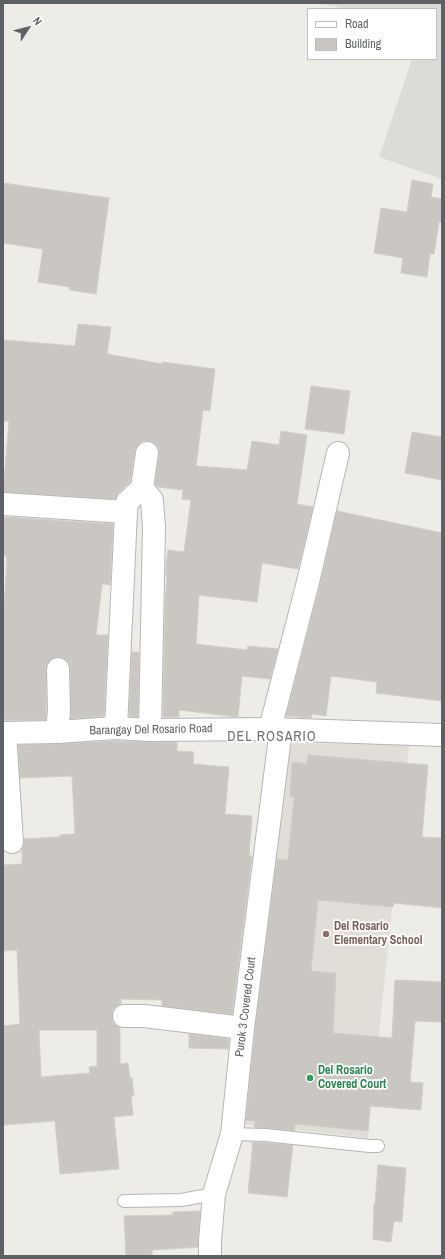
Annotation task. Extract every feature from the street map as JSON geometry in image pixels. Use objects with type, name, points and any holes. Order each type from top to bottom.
[{"type":"street","points":[[116,728],[127,502],[142,488],[147,453]]},
{"type":"street","name":"Purok 3 Covered Court","points":[[210,1256],[214,1194],[232,1134],[276,729],[338,453]]},
{"type":"street","points":[[142,488],[152,500],[154,508],[150,730]]},
{"type":"street","points":[[3,504],[126,512]]},
{"type":"street","points":[[57,732],[59,710],[58,669]]},
{"type":"street","name":"Barangay Del Rosario Road","points":[[4,733],[57,732],[116,728],[150,730],[276,729],[442,735]]},
{"type":"street","points":[[4,733],[12,842]]},
{"type":"street","points":[[124,1016],[144,1016],[243,1028]]},
{"type":"lane","points":[[232,1134],[265,1135],[378,1146]]},
{"type":"lane","points":[[124,1201],[181,1200],[214,1194]]},
{"type":"shaded area","points":[[316,3],[442,3],[442,179],[379,157],[412,60],[437,60],[437,8],[343,8]]},
{"type":"shaded area","name":"Del Rosario Elementary School","points":[[285,743],[409,745],[368,1138],[242,1124]]},
{"type":"building","points":[[412,180],[433,184],[431,197],[442,199],[442,223],[439,222],[434,254],[430,254],[427,277],[401,273],[403,258],[374,253],[381,208],[407,212]]},
{"type":"building","points":[[3,183],[109,198],[96,294],[69,290],[70,287],[38,282],[43,249],[3,243]]},
{"type":"building","points":[[78,324],[111,327],[107,354],[162,364],[162,362],[215,369],[210,411],[203,410],[196,466],[247,470],[252,441],[279,445],[281,431],[307,435],[297,504],[313,507],[298,569],[262,563],[257,602],[199,595],[196,644],[247,650],[248,646],[278,649],[270,679],[242,676],[238,717],[179,710],[179,717],[163,717],[167,576],[166,564],[168,550],[184,552],[191,500],[182,499],[183,490],[158,487],[155,484],[159,449],[155,443],[143,441],[137,446],[130,482],[118,493],[115,499],[3,492],[9,421],[3,421],[3,340],[75,346]]},
{"type":"building","points":[[311,386],[350,391],[344,434],[305,429]]},
{"type":"building","points":[[412,432],[442,437],[442,480],[405,473]]},
{"type":"building","points":[[337,511],[442,533],[442,701],[376,693],[377,682],[331,676],[326,716],[312,714],[311,718],[286,716],[320,585]]},
{"type":"building","points":[[3,517],[113,524],[110,585],[102,584],[96,635],[108,635],[104,716],[71,719],[69,663],[64,658],[57,657],[51,659],[47,663],[46,720],[3,720],[3,618],[7,562],[6,555],[3,555]]},
{"type":"building","points":[[132,652],[139,652],[138,717],[129,716]]},
{"type":"building","points":[[116,741],[177,742],[177,751],[194,752],[193,764],[229,767],[225,814],[252,816],[249,856],[252,856],[232,1014],[162,1006],[162,1000],[121,999],[121,1004],[113,1009],[112,1016],[113,1023],[120,1028],[120,1064],[128,1063],[130,1078],[132,1078],[134,1096],[131,1096],[133,1115],[114,1117],[119,1169],[60,1174],[55,1121],[3,1125],[3,1026],[20,1024],[17,950],[3,951],[3,865],[22,864],[24,839],[60,837],[60,835],[75,834],[72,776],[20,778],[18,745]],"holes":[[[39,1030],[97,1030],[97,1066],[89,1067],[90,1073],[41,1077]]]},
{"type":"building","name":"Del Rosario Elementary School","points":[[308,755],[428,765],[422,837],[442,838],[442,908],[394,903],[393,907],[318,900],[311,971],[336,973],[333,1033],[392,1038],[395,980],[442,982],[442,1022],[415,1021],[410,1082],[423,1083],[421,1110],[370,1106],[368,1131],[295,1124],[294,1131],[254,1127],[255,1121],[246,1120],[255,1029],[277,859],[288,860],[294,797],[290,796],[292,762],[307,764]]},
{"type":"building","points":[[189,1034],[229,1039],[228,1049],[189,1048]]},
{"type":"building","points":[[253,1142],[293,1145],[287,1197],[248,1193]]},
{"type":"building","points":[[378,1165],[406,1168],[402,1222],[394,1221],[391,1242],[373,1239],[374,1204]]},
{"type":"building","points":[[200,1211],[198,1247],[152,1250],[152,1256],[126,1256],[124,1216],[173,1215],[173,1212]]},
{"type":"place","name":"Del Rosario Elementary School","points":[[326,934]]},
{"type":"place","name":"Del Rosario Covered Court","points":[[310,1078]]},
{"type":"district","name":"DEL ROSARIO","points":[[272,737]]}]
